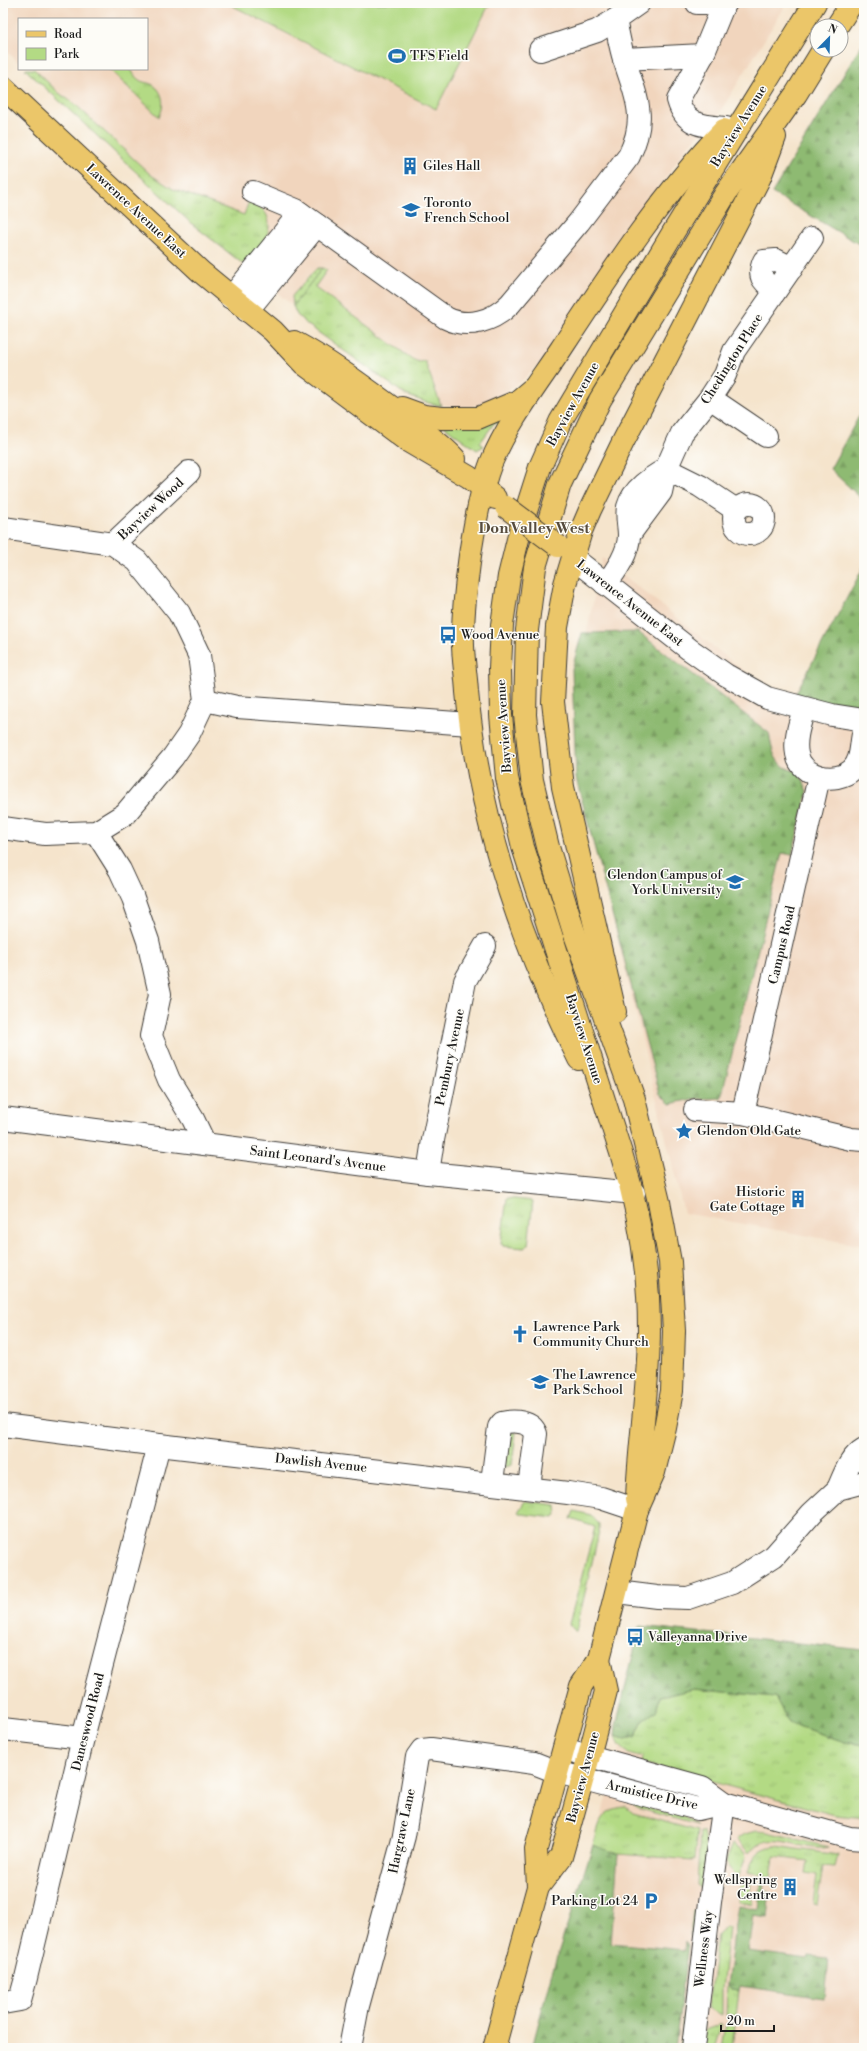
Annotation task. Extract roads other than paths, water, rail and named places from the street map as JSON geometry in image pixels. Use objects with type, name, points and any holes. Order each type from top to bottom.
[{"type":"main road","name":"Bayview Avenue","points":[[637,1510],[638,1464],[649,1330],[647,1283],[640,1225],[634,1194],[523,847],[507,778],[501,715],[500,668],[503,618],[509,576],[521,527],[540,467],[560,422],[815,3]]},
{"type":"main road","points":[[843,18],[852,3]]},
{"type":"main road","name":"Bayview Avenue","points":[[494,2048],[538,1887],[536,1849],[557,1772],[581,1686],[599,1660],[637,1510],[654,1472],[665,1428],[672,1390],[674,1331],[670,1262],[659,1202],[634,1099],[573,928],[548,847],[532,780],[525,715],[527,630],[536,567],[560,484],[600,400],[726,193],[791,101],[818,58]]},
{"type":"main road","name":"Lawrence Avenue East","points":[[3,87],[195,266],[273,331],[304,364],[406,440],[477,483]]},
{"type":"main road","points":[[612,1125],[552,1006],[514,908],[494,845],[478,776],[470,724],[462,638],[465,588],[476,517],[477,483],[491,464],[508,431],[613,269],[673,188],[726,128],[756,98]]},
{"type":"main road","points":[[634,1099],[601,947],[562,786],[553,702],[557,627],[565,584],[565,552],[590,510],[616,455],[760,177],[791,101]]},
{"type":"main road","name":"Lawrence Avenue East","points":[[273,331],[320,357],[430,436],[452,456],[477,483],[565,552]]},
{"type":"main road","points":[[381,400],[424,416],[442,418],[478,418],[518,401],[538,384]]},
{"type":"main road","name":"Bayview Avenue","points":[[538,1887],[561,1857],[589,1756],[606,1691],[599,1660]]},
{"type":"street","points":[[540,50],[597,31],[640,3]]},
{"type":"street","points":[[696,3],[725,4],[703,55],[678,100],[680,108],[685,116],[694,123],[726,128]]},
{"type":"street","points":[[253,192],[272,198],[308,219],[451,321],[474,323],[501,313],[579,222],[629,156],[635,144],[639,130],[639,110],[632,78],[624,59],[615,20]]},
{"type":"street","points":[[624,59],[703,55]]},
{"type":"street","points":[[239,304],[308,219]]},
{"type":"street","name":"Chedington Place","points":[[605,584],[614,573],[627,546],[629,535],[661,492],[666,468],[682,433],[710,398],[725,375],[734,351],[812,238]]},
{"type":"street","points":[[710,398],[766,436]]},
{"type":"street","points":[[666,468],[700,486],[736,510]]},
{"type":"street","name":"Bayview Wood","points":[[8,524],[114,544],[190,472]]},
{"type":"street","points":[[3,828],[45,834],[96,832],[125,814],[173,757],[189,734],[204,700],[199,655],[179,613],[137,561],[114,544]]},
{"type":"street","name":"Lawrence Avenue East","points":[[565,552],[689,649],[726,675],[767,698],[804,709]]},
{"type":"street","points":[[204,700],[237,707],[470,724]]},
{"type":"street","points":[[864,720],[804,709],[796,739],[797,756],[806,769],[819,777],[837,778],[852,770],[861,755],[861,738],[864,730]]},
{"type":"street","name":"Campus Road","points":[[743,1113],[819,777]]},
{"type":"street","points":[[96,832],[120,870],[133,898],[148,941],[160,994],[151,1036],[169,1080],[193,1119],[205,1144]]},
{"type":"street","name":"Pembury Avenue","points":[[428,1173],[433,1140],[465,981],[485,946]]},
{"type":"street","points":[[695,1110],[743,1113],[851,1139],[864,1140]]},
{"type":"street","name":"Saint Leonard's Avenue","points":[[3,1118],[428,1173],[634,1194]]},
{"type":"street","points":[[492,1482],[499,1427],[502,1423],[508,1422],[529,1424],[534,1428],[536,1434],[529,1487]]},
{"type":"street","name":"Dawlish Avenue","points":[[3,1425],[159,1445],[492,1482],[601,1498],[637,1510]]},
{"type":"street","name":"Daneswood Road","points":[[11,2001],[26,1978],[83,1738],[159,1445]]},
{"type":"street","points":[[617,1592],[668,1598],[688,1598],[732,1583],[774,1556],[812,1513],[838,1489],[846,1470],[857,1452],[864,1449]]},
{"type":"street","points":[[838,1489],[864,1482]]},
{"type":"street","points":[[3,1729],[83,1738]]},
{"type":"street","name":"Hargrave Lane","points":[[350,2048],[358,2006],[404,1836],[418,1755],[422,1750],[431,1748],[534,1763],[557,1772]]},
{"type":"street","name":"Armistice Drive","points":[[564,1749],[702,1787],[724,1803],[850,1838],[864,1839]]},
{"type":"street","name":"Armistice Drive","points":[[557,1772],[698,1809],[724,1803]]},
{"type":"street","name":"Wellness Way","points":[[693,2048],[710,1902],[724,1803]]},
{"type":"place","name":"TFS Field","points":[[397,56]]},
{"type":"place","name":"Giles Hall","points":[[410,166]]},
{"type":"place","name":"Toronto French School","points":[[411,210]]},
{"type":"place","name":"Wood Avenue","points":[[448,635]]},
{"type":"place","name":"Glendon Campus of York University","points":[[735,882]]},
{"type":"place","name":"Glendon Old Gate","points":[[684,1131]]},
{"type":"place","name":"Historic Gate Cottage","points":[[798,1199]]},
{"type":"place","name":"Lawrence Park Community Church","points":[[520,1334]]},
{"type":"place","name":"The Lawrence Park School","points":[[540,1382]]},
{"type":"place","name":"Valleyanna Drive","points":[[635,1637]]},
{"type":"place","name":"Wellspring Centre","points":[[790,1887]]},
{"type":"place","name":"Parking Lot 24","points":[[651,1901]]},
{"type":"district","name":"Don Valley West","points":[[534,528]]}]
